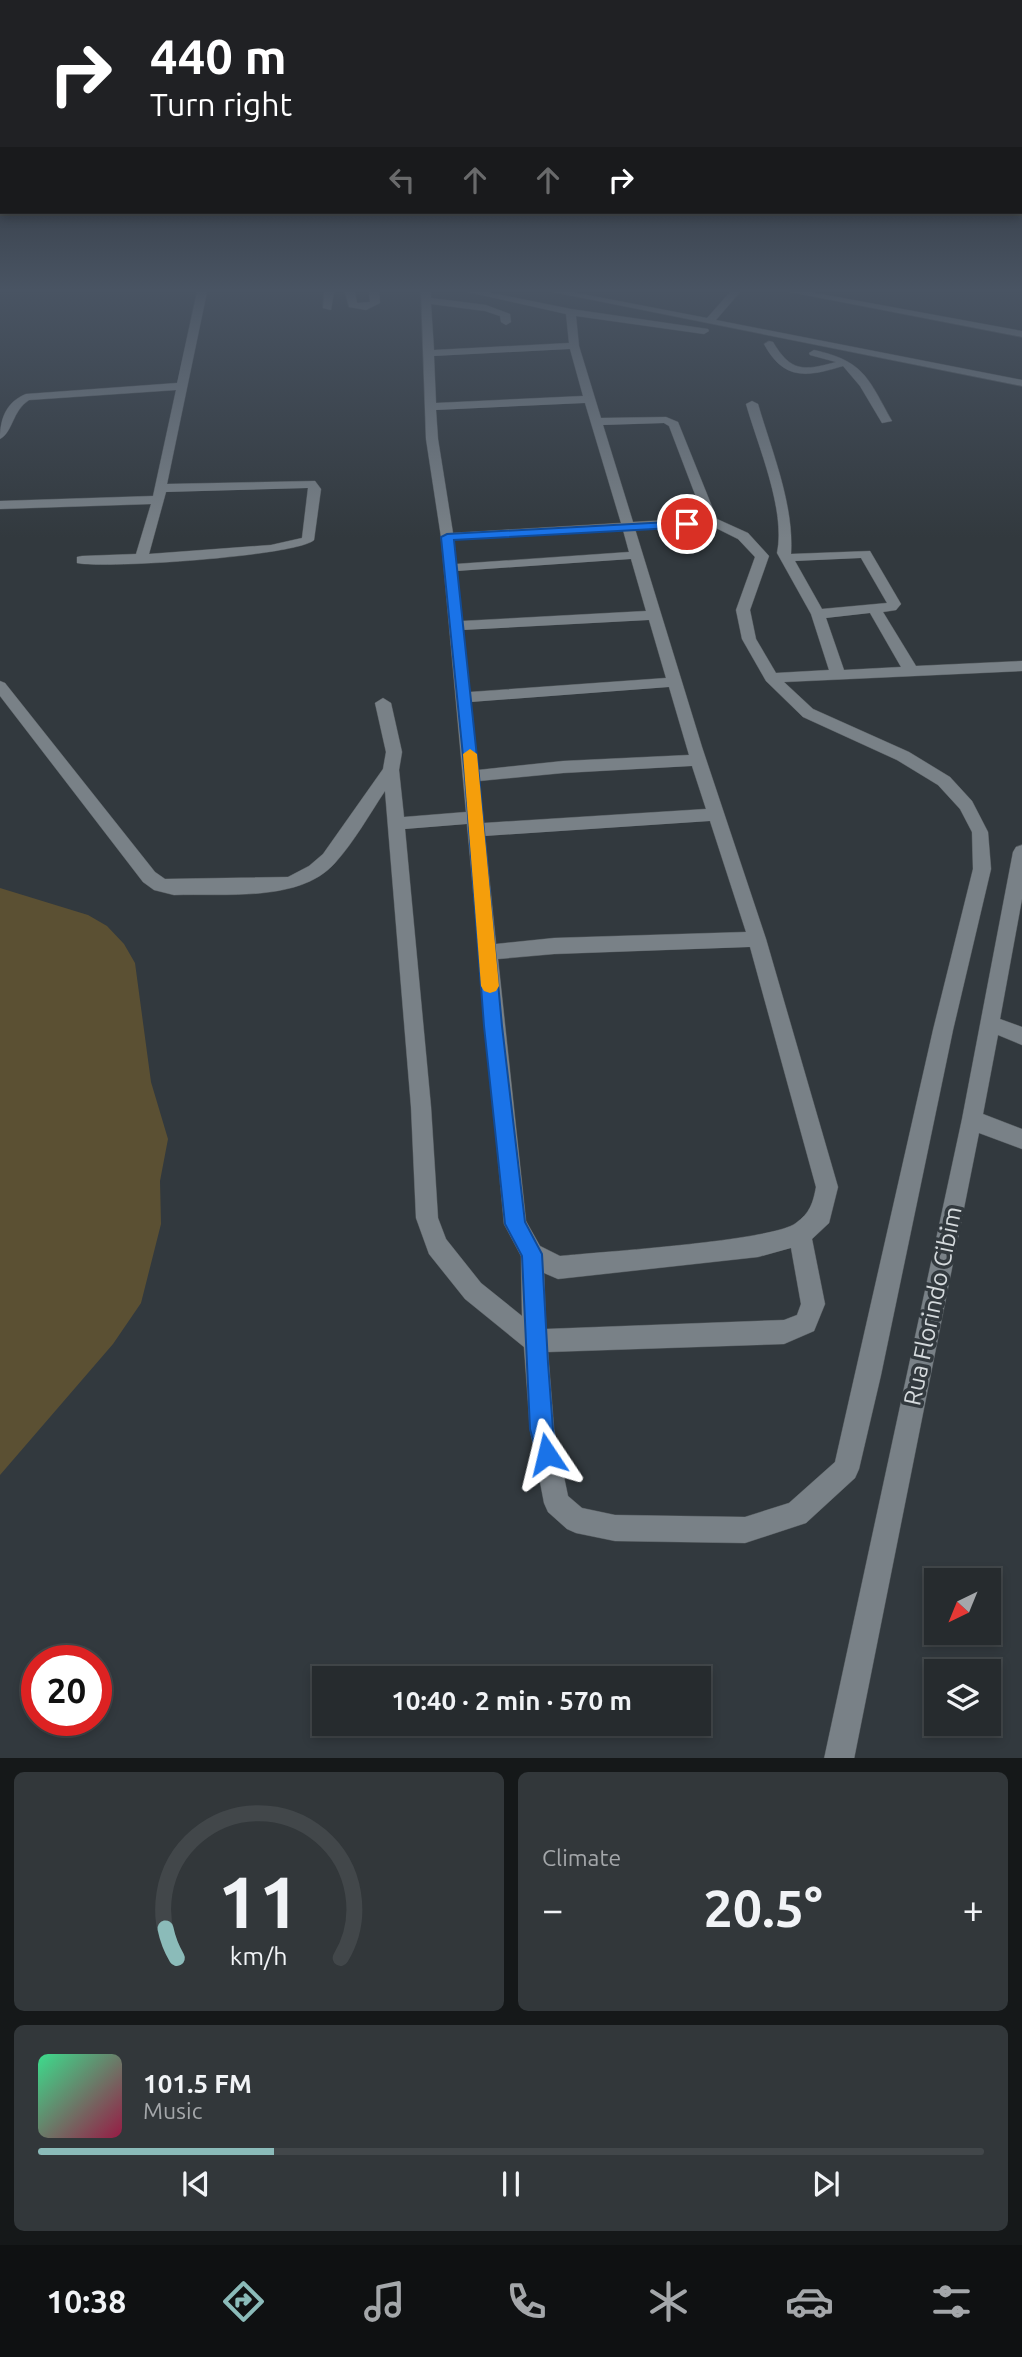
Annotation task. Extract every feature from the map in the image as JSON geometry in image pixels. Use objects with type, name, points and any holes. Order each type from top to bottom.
[{"type":"street","points":[[141,558],[159,494],[184,374]]},
{"type":"street","points":[[431,374],[432,439],[447,537],[464,697],[515,1224],[532,1254],[542,1429],[557,1503],[576,1520],[615,1528],[745,1530],[797,1514],[846,1469],[870,1375],[943,1030],[982,869],[980,832],[966,805],[944,781],[903,756],[808,713],[771,678],[749,639],[743,610],[762,556],[743,536],[712,521],[447,537]]},
{"type":"street","points":[[532,1254],[558,1268],[758,1246],[800,1235],[821,1215],[827,1186],[757,939],[698,760],[582,374]]},
{"type":"street","points":[[856,374],[868,389],[886,421]]},
{"type":"street","points":[[978,374],[1022,383]]},
{"type":"street","points":[[0,436],[13,405],[26,397],[182,386]]},
{"type":"street","points":[[432,407],[590,399]]},
{"type":"street","points":[[752,404],[781,505],[786,542],[784,553],[818,614],[838,674]]},
{"type":"street","points":[[597,422],[666,420],[674,424],[712,521]]},
{"type":"street","points":[[0,505],[310,484],[315,489],[308,540],[302,544],[141,558],[82,560]]},
{"type":"street","points":[[758,550],[786,542]]},
{"type":"street","points":[[786,558],[865,554],[894,604],[891,607],[818,614]]},
{"type":"street","points":[[450,568],[637,555]]},
{"type":"street","points":[[874,608],[911,671]]},
{"type":"street","points":[[456,626],[654,615]]},
{"type":"street","points":[[771,678],[1022,666]]},
{"type":"street","points":[[464,697],[675,682]]},
{"type":"street","points":[[0,686],[149,877],[160,885],[174,888],[280,886],[299,881],[330,859],[391,770]]},
{"type":"street","points":[[383,703],[394,752],[391,770],[421,1108],[427,1218],[437,1246],[473,1291],[535,1341],[784,1332],[806,1323],[813,1304],[800,1235]]},
{"type":"street","points":[[472,776],[563,767],[698,760]]},
{"type":"street","points":[[395,824],[476,824],[716,814]]},
{"type":"street","name":"Rua Florindo Cibim","points":[[839,1758],[972,1119],[1022,852]]},
{"type":"street","points":[[487,952],[567,945],[757,939]]},
{"type":"street","points":[[989,1023],[1022,1036]]},
{"type":"street","points":[[972,1119],[996,1131],[1022,1139]]},
{"type":"shaded area","points":[[0,888],[88,915],[107,926],[124,944],[135,963],[151,1082],[168,1139],[160,1181],[161,1224],[141,1303],[113,1344],[0,1475]]},
{"type":"slow traffic","points":[[470,754],[490,986]]},
{"type":"route","points":[[547,1454],[542,1429],[535,1341],[532,1254],[515,1224],[493,1026],[472,776],[447,537],[687,524]]}]
